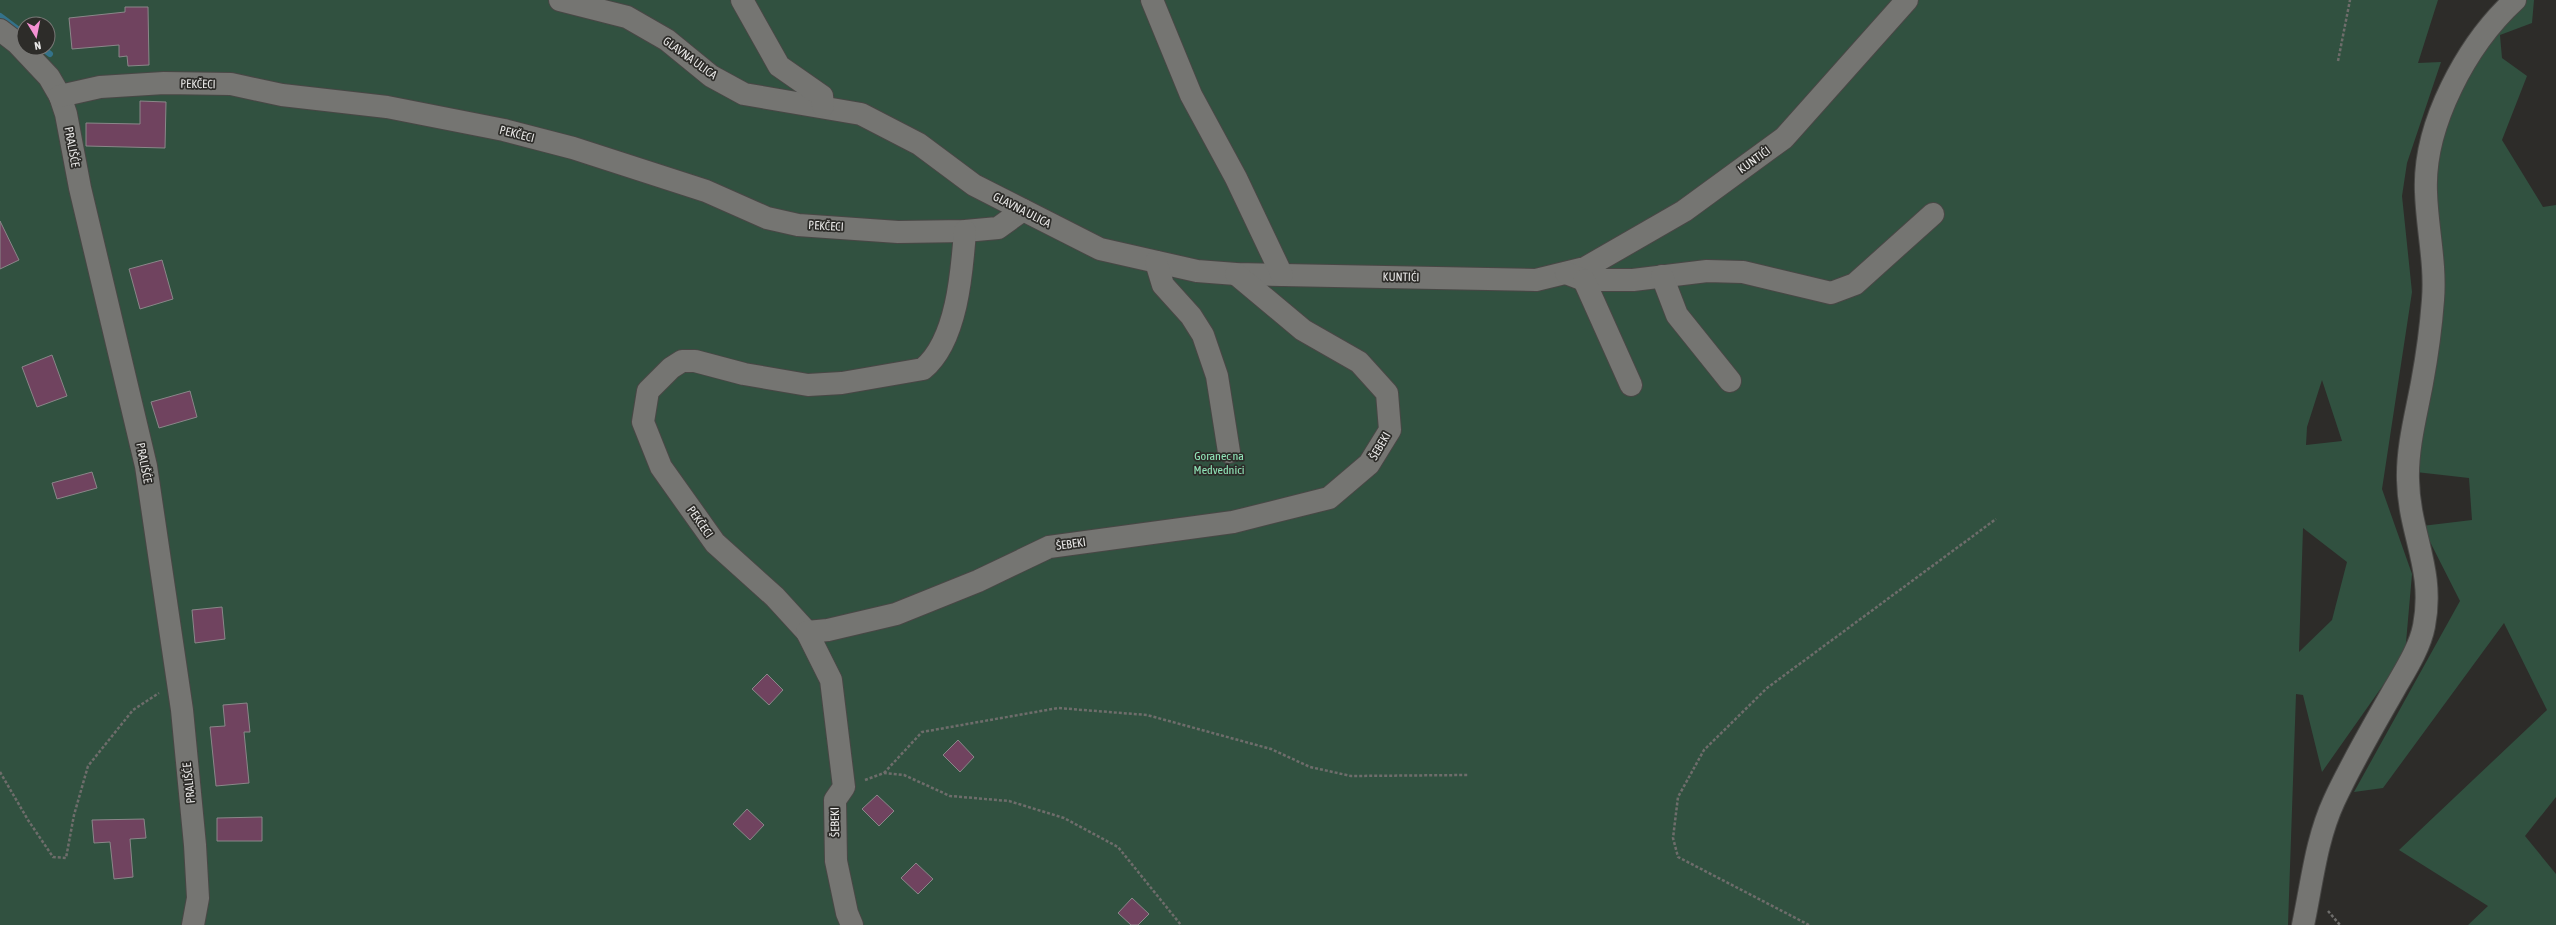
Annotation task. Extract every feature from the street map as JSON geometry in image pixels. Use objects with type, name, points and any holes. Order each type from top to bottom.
[{"type":"street","name":"GLAVNA ULICA","points":[[560,0],[627,17],[667,40],[711,76],[744,94],[824,106],[861,114],[913,140],[974,185],[1100,249],[1197,271],[1236,274]]},
{"type":"street","points":[[742,0],[779,66],[822,96],[824,106]]},
{"type":"street","points":[[1152,0],[1191,95],[1236,178],[1282,275]]},
{"type":"street","name":"KUNTIĆI","points":[[1574,277],[1585,268],[1684,211],[1784,138],[1907,0]]},
{"type":"street","points":[[2303,925],[2319,842],[2334,802],[2410,660],[2424,630],[2428,603],[2426,568],[2413,526],[2408,478],[2413,428],[2422,381],[2433,298],[2434,255],[2426,193],[2426,164],[2438,121],[2453,84],[2479,39],[2515,0]]},
{"type":"street","name":"PRALIŠĆE","points":[[0,30],[17,43],[49,77],[60,96],[66,114],[80,188],[146,466],[178,681],[195,845],[198,898],[193,925]]},
{"type":"street","name":"PEKČECI","points":[[60,96],[116,86],[164,83],[230,84],[282,95],[387,107],[504,130],[573,148],[706,191],[767,218],[798,225],[898,232],[965,231],[998,228],[1023,210]]},
{"type":"street","name":"KUNTIĆI","points":[[1236,274],[1536,280],[1574,277],[1633,280],[1707,271],[1743,272],[1831,294],[1840,292],[1855,284],[1933,214]]},
{"type":"street","name":"PEKČECI","points":[[807,632],[775,597],[715,543],[661,467],[643,422],[648,391],[671,368],[682,361],[695,361],[744,374],[808,385],[842,383],[923,369],[932,362],[942,345],[957,296],[965,231]]},
{"type":"street","points":[[1156,262],[1163,285],[1191,316],[1203,335],[1217,376],[1229,452]]},
{"type":"street","name":"ŠEBEKI","points":[[807,632],[828,630],[896,614],[978,581],[1049,547],[1233,522],[1329,498],[1369,464],[1390,430],[1387,394],[1359,362],[1303,330],[1236,274]]},
{"type":"street","points":[[1662,276],[1677,315],[1730,381]]},
{"type":"street","points":[[1574,277],[1631,386]]},
{"type":"street","points":[[807,632],[831,680],[844,787]]},
{"type":"street","name":"ŠEBEKI","points":[[844,787],[835,800],[836,861],[846,913],[852,925]]},
{"type":"path","points":[[2338,61],[2350,0]]},
{"type":"path","points":[[1809,925],[1678,857],[1673,838],[1678,797],[1704,750],[1767,688],[1996,519]]},
{"type":"path","points":[[0,772],[28,820],[53,857],[66,858],[74,816],[88,766],[132,710],[178,681]]},
{"type":"path","points":[[884,773],[922,732],[1058,708],[1147,715],[1271,749],[1310,767],[1351,776],[1468,775]]},
{"type":"path","points":[[844,787],[884,773],[904,775],[950,796],[1009,801],[1064,818],[1118,847],[1181,925]]},
{"type":"green space","name":"Goranec na Medvednici","points":[[0,0],[2438,0],[2418,63],[2441,62],[2407,163],[2402,196],[2412,292],[2382,489],[2412,574],[2405,654],[2322,772],[2303,695],[2296,694],[2288,925],[0,925]],"holes":[[[2322,380],[2342,441],[2306,445],[2307,427]],[[2303,528],[2347,562],[2332,620],[2299,652]]]},
{"type":"green space","points":[[2522,0],[2534,0],[2532,23],[2500,35],[2502,58],[2527,76],[2502,140],[2543,207],[2556,205],[2556,797],[2525,836],[2556,874],[2556,925],[2468,925],[2488,906],[2399,850],[2547,710],[2504,623],[2383,788],[2354,792],[2460,601],[2422,526],[2472,520],[2469,478],[2407,471],[2440,294],[2428,167],[2457,84]]},
{"type":"building","points":[[125,7],[148,7],[149,65],[128,66],[127,56],[119,57],[119,45],[72,49],[69,18],[125,12]]},
{"type":"building","points":[[140,101],[166,102],[165,148],[86,146],[86,123],[140,124]]},
{"type":"building","points":[[0,221],[19,260],[0,269]]},
{"type":"building","points":[[162,260],[173,299],[140,309],[129,269]]},
{"type":"building","points":[[52,355],[67,396],[37,407],[22,367]]},
{"type":"building","points":[[190,391],[197,417],[159,428],[151,402]]},
{"type":"building","points":[[92,472],[97,488],[57,499],[52,483]]},
{"type":"building","points":[[222,607],[225,639],[195,643],[192,610]]},
{"type":"building","points":[[767,674],[783,690],[769,705],[752,689]]},
{"type":"building","points":[[247,703],[250,732],[244,732],[249,783],[216,786],[210,727],[225,726],[223,705]]},
{"type":"building","points":[[958,740],[974,757],[960,772],[943,755]]},
{"type":"building","points":[[877,795],[894,811],[879,826],[862,809]]},
{"type":"building","points":[[747,809],[764,825],[750,840],[733,824]]},
{"type":"building","points":[[262,817],[262,841],[217,841],[217,818]]},
{"type":"building","points":[[144,819],[146,838],[130,839],[133,877],[114,879],[110,842],[94,843],[92,820]]},
{"type":"building","points":[[916,863],[933,879],[918,894],[901,878]]},
{"type":"building","points":[[1132,898],[1149,914],[1138,925],[1131,925],[1118,913]]},
{"type":"waterway","points":[[0,16],[16,28]]}]
